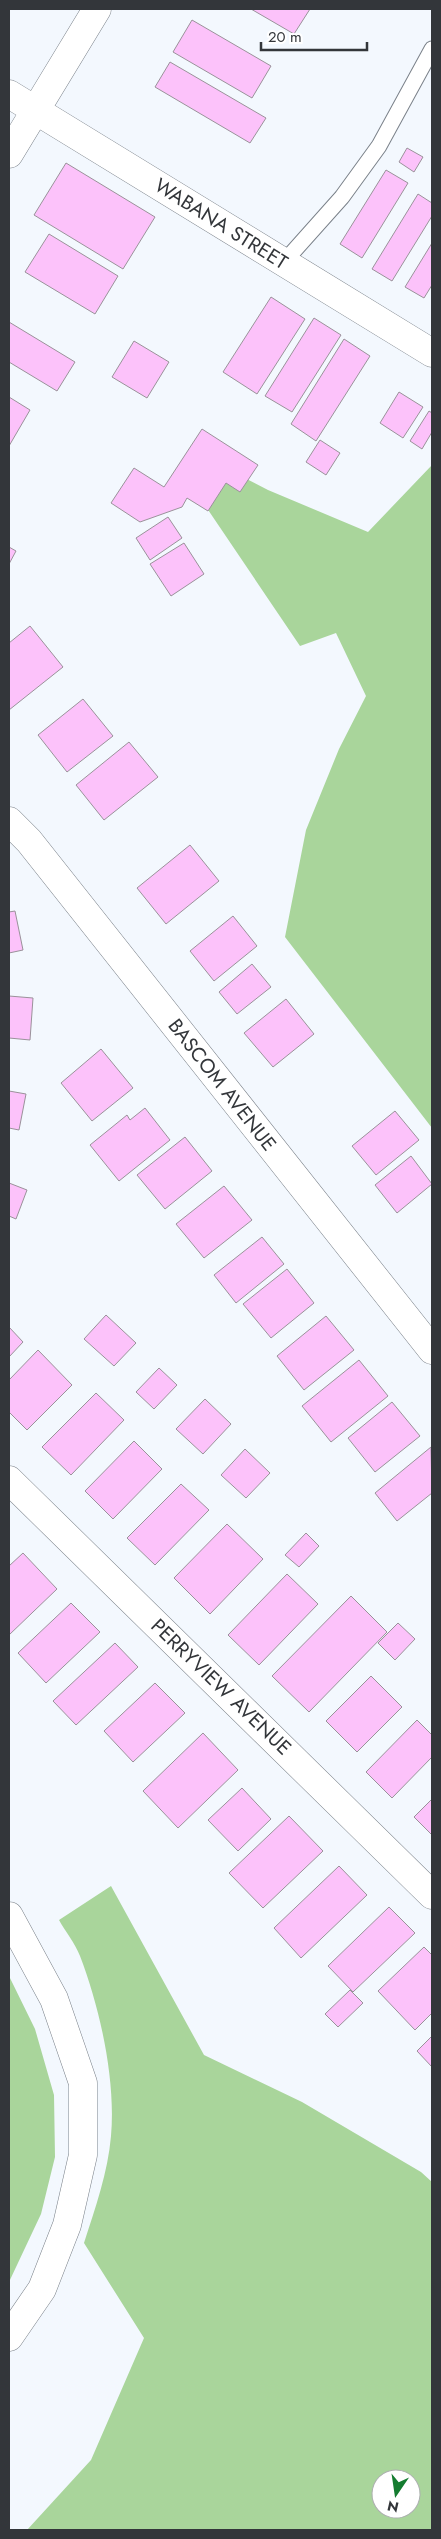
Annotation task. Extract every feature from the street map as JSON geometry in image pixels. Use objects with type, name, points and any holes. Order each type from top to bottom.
[{"type":"street","points":[[9,154],[97,9]]},
{"type":"street","name":"WABANA STREET","points":[[9,94],[432,353]]},
{"type":"street","name":"BASCOM AVENUE","points":[[9,821],[35,849],[432,1350]]},
{"type":"street","name":"PERRYVIEW AVENUE","points":[[9,1480],[432,1895]]},
{"type":"street","points":[[9,1916],[54,1999],[83,2083],[83,2154],[67,2225],[42,2289],[9,2336]]},
{"type":"lane","points":[[284,262],[342,197],[379,146],[432,49]]},
{"type":"green space","points":[[432,465],[432,1128],[285,937],[306,830],[339,749],[366,696],[336,633],[300,646],[196,492],[223,467],[268,490],[368,532]]},
{"type":"green space","points":[[111,1886],[204,2055],[302,2102],[421,2172],[432,2182],[432,2530],[27,2530],[91,2460],[144,2338],[84,2243],[107,2163],[112,2114],[109,2068],[100,2021],[87,1976],[73,1942],[59,1920]]},
{"type":"green space","points":[[9,1976],[35,2029],[54,2095],[55,2157],[41,2214],[9,2282]]},
{"type":"building","points":[[251,9],[310,9],[294,34]]},
{"type":"building","points":[[192,20],[271,66],[252,98],[173,52]]},
{"type":"building","points":[[170,62],[266,118],[250,143],[155,87]]},
{"type":"building","points":[[407,148],[423,157],[414,172],[399,162]]},
{"type":"building","points":[[66,163],[155,217],[123,269],[34,215]]},
{"type":"building","points":[[386,170],[408,183],[362,258],[340,244]]},
{"type":"building","points":[[418,194],[432,203],[432,216],[392,281],[372,269]]},
{"type":"building","points":[[49,234],[118,276],[95,314],[25,272]]},
{"type":"building","points":[[432,243],[432,285],[424,298],[405,287]]},
{"type":"building","points":[[271,297],[305,319],[257,394],[223,372]]},
{"type":"building","points":[[314,318],[341,335],[292,412],[265,396]]},
{"type":"building","points":[[9,322],[75,362],[57,391],[9,362]]},
{"type":"building","points":[[344,339],[370,356],[316,441],[291,424]]},
{"type":"building","points":[[134,341],[169,362],[147,398],[112,377]]},
{"type":"building","points":[[399,392],[423,407],[403,438],[380,423]]},
{"type":"building","points":[[9,397],[30,410],[9,446]]},
{"type":"building","points":[[429,411],[432,413],[432,432],[422,449],[410,441]]},
{"type":"building","points":[[202,429],[258,465],[240,492],[226,483],[208,511],[187,498],[182,507],[140,522],[111,503],[134,468],[164,487]]},
{"type":"building","points":[[320,440],[340,453],[326,475],[306,462]]},
{"type":"building","points":[[168,517],[182,538],[150,560],[136,538]]},
{"type":"building","points":[[184,543],[204,574],[171,596],[150,564]]},
{"type":"building","points":[[9,547],[16,551],[9,564]]},
{"type":"building","points":[[30,626],[63,667],[9,710],[9,643]]},
{"type":"building","points":[[83,699],[113,736],[67,772],[38,735]]},
{"type":"building","points":[[129,742],[158,777],[104,820],[76,785]]},
{"type":"building","points":[[190,845],[219,881],[166,924],[137,888]]},
{"type":"building","points":[[15,911],[23,950],[9,953],[9,912]]},
{"type":"building","points":[[233,916],[257,946],[214,981],[190,951]]},
{"type":"building","points":[[252,964],[271,987],[237,1014],[219,992]]},
{"type":"building","points":[[9,996],[33,998],[30,1040],[9,1038]]},
{"type":"building","points":[[286,999],[314,1034],[273,1067],[244,1033]]},
{"type":"building","points":[[101,1049],[133,1088],[92,1121],[61,1083]]},
{"type":"building","points":[[9,1091],[26,1094],[19,1130],[9,1128]]},
{"type":"building","points":[[145,1108],[170,1140],[119,1181],[90,1145],[127,1115],[130,1120]]},
{"type":"building","points":[[395,1111],[419,1140],[376,1175],[352,1146]]},
{"type":"building","points":[[185,1137],[212,1171],[165,1209],[137,1175]]},
{"type":"building","points":[[411,1156],[432,1184],[397,1213],[375,1185]]},
{"type":"building","points":[[9,1183],[27,1190],[16,1219],[9,1216]]},
{"type":"building","points":[[224,1186],[252,1220],[204,1258],[176,1224]]},
{"type":"building","points":[[262,1237],[284,1264],[236,1303],[214,1275]]},
{"type":"building","points":[[287,1269],[314,1303],[271,1338],[243,1304]]},
{"type":"building","points":[[106,1315],[136,1343],[114,1366],[84,1339]]},
{"type":"building","points":[[326,1316],[354,1350],[304,1390],[277,1356]]},
{"type":"building","points":[[9,1327],[23,1342],[9,1357]]},
{"type":"building","points":[[38,1350],[72,1385],[27,1430],[9,1412],[9,1380]]},
{"type":"building","points":[[359,1360],[388,1396],[331,1442],[302,1406]]},
{"type":"building","points":[[159,1368],[177,1385],[154,1409],[136,1392]]},
{"type":"building","points":[[96,1393],[124,1420],[71,1475],[42,1447]]},
{"type":"building","points":[[205,1399],[231,1424],[203,1454],[176,1429]]},
{"type":"building","points":[[392,1402],[420,1436],[375,1472],[348,1438]]},
{"type":"building","points":[[134,1441],[162,1469],[113,1519],[85,1491]]},
{"type":"building","points":[[431,1447],[432,1493],[397,1521],[375,1493]]},
{"type":"building","points":[[245,1449],[270,1473],[246,1498],[221,1475]]},
{"type":"building","points":[[181,1484],[209,1510],[155,1565],[127,1538]]},
{"type":"building","points":[[227,1524],[263,1559],[210,1614],[174,1578]]},
{"type":"building","points":[[306,1533],[319,1546],[299,1567],[285,1555]]},
{"type":"building","points":[[23,1553],[57,1589],[9,1635],[9,1566]]},
{"type":"building","points":[[287,1574],[318,1604],[259,1665],[228,1635]]},
{"type":"building","points":[[351,1596],[387,1632],[309,1712],[272,1676]]},
{"type":"building","points":[[71,1603],[100,1632],[46,1683],[18,1653]]},
{"type":"building","points":[[398,1623],[415,1639],[395,1660],[378,1643]]},
{"type":"building","points":[[115,1643],[138,1667],[76,1725],[53,1701]]},
{"type":"building","points":[[371,1676],[402,1707],[357,1752],[326,1721]]},
{"type":"building","points":[[155,1683],[185,1713],[133,1762],[104,1731]]},
{"type":"building","points":[[417,1720],[432,1735],[432,1757],[392,1798],[366,1772]]},
{"type":"building","points":[[203,1733],[238,1770],[178,1828],[143,1791]]},
{"type":"building","points":[[242,1788],[271,1819],[238,1851],[208,1820]]},
{"type":"building","points":[[432,1799],[432,1835],[414,1817]]},
{"type":"building","points":[[289,1816],[323,1851],[263,1908],[229,1873]]},
{"type":"building","points":[[339,1866],[367,1895],[301,1958],[274,1928]]},
{"type":"building","points":[[389,1907],[415,1933],[353,1992],[328,1966]]},
{"type":"building","points":[[424,1947],[432,1955],[432,2013],[415,2030],[378,1991]]},
{"type":"building","points":[[350,1990],[363,2003],[338,2027],[325,2014]]},
{"type":"building","points":[[432,2036],[432,2067],[417,2051]]}]
